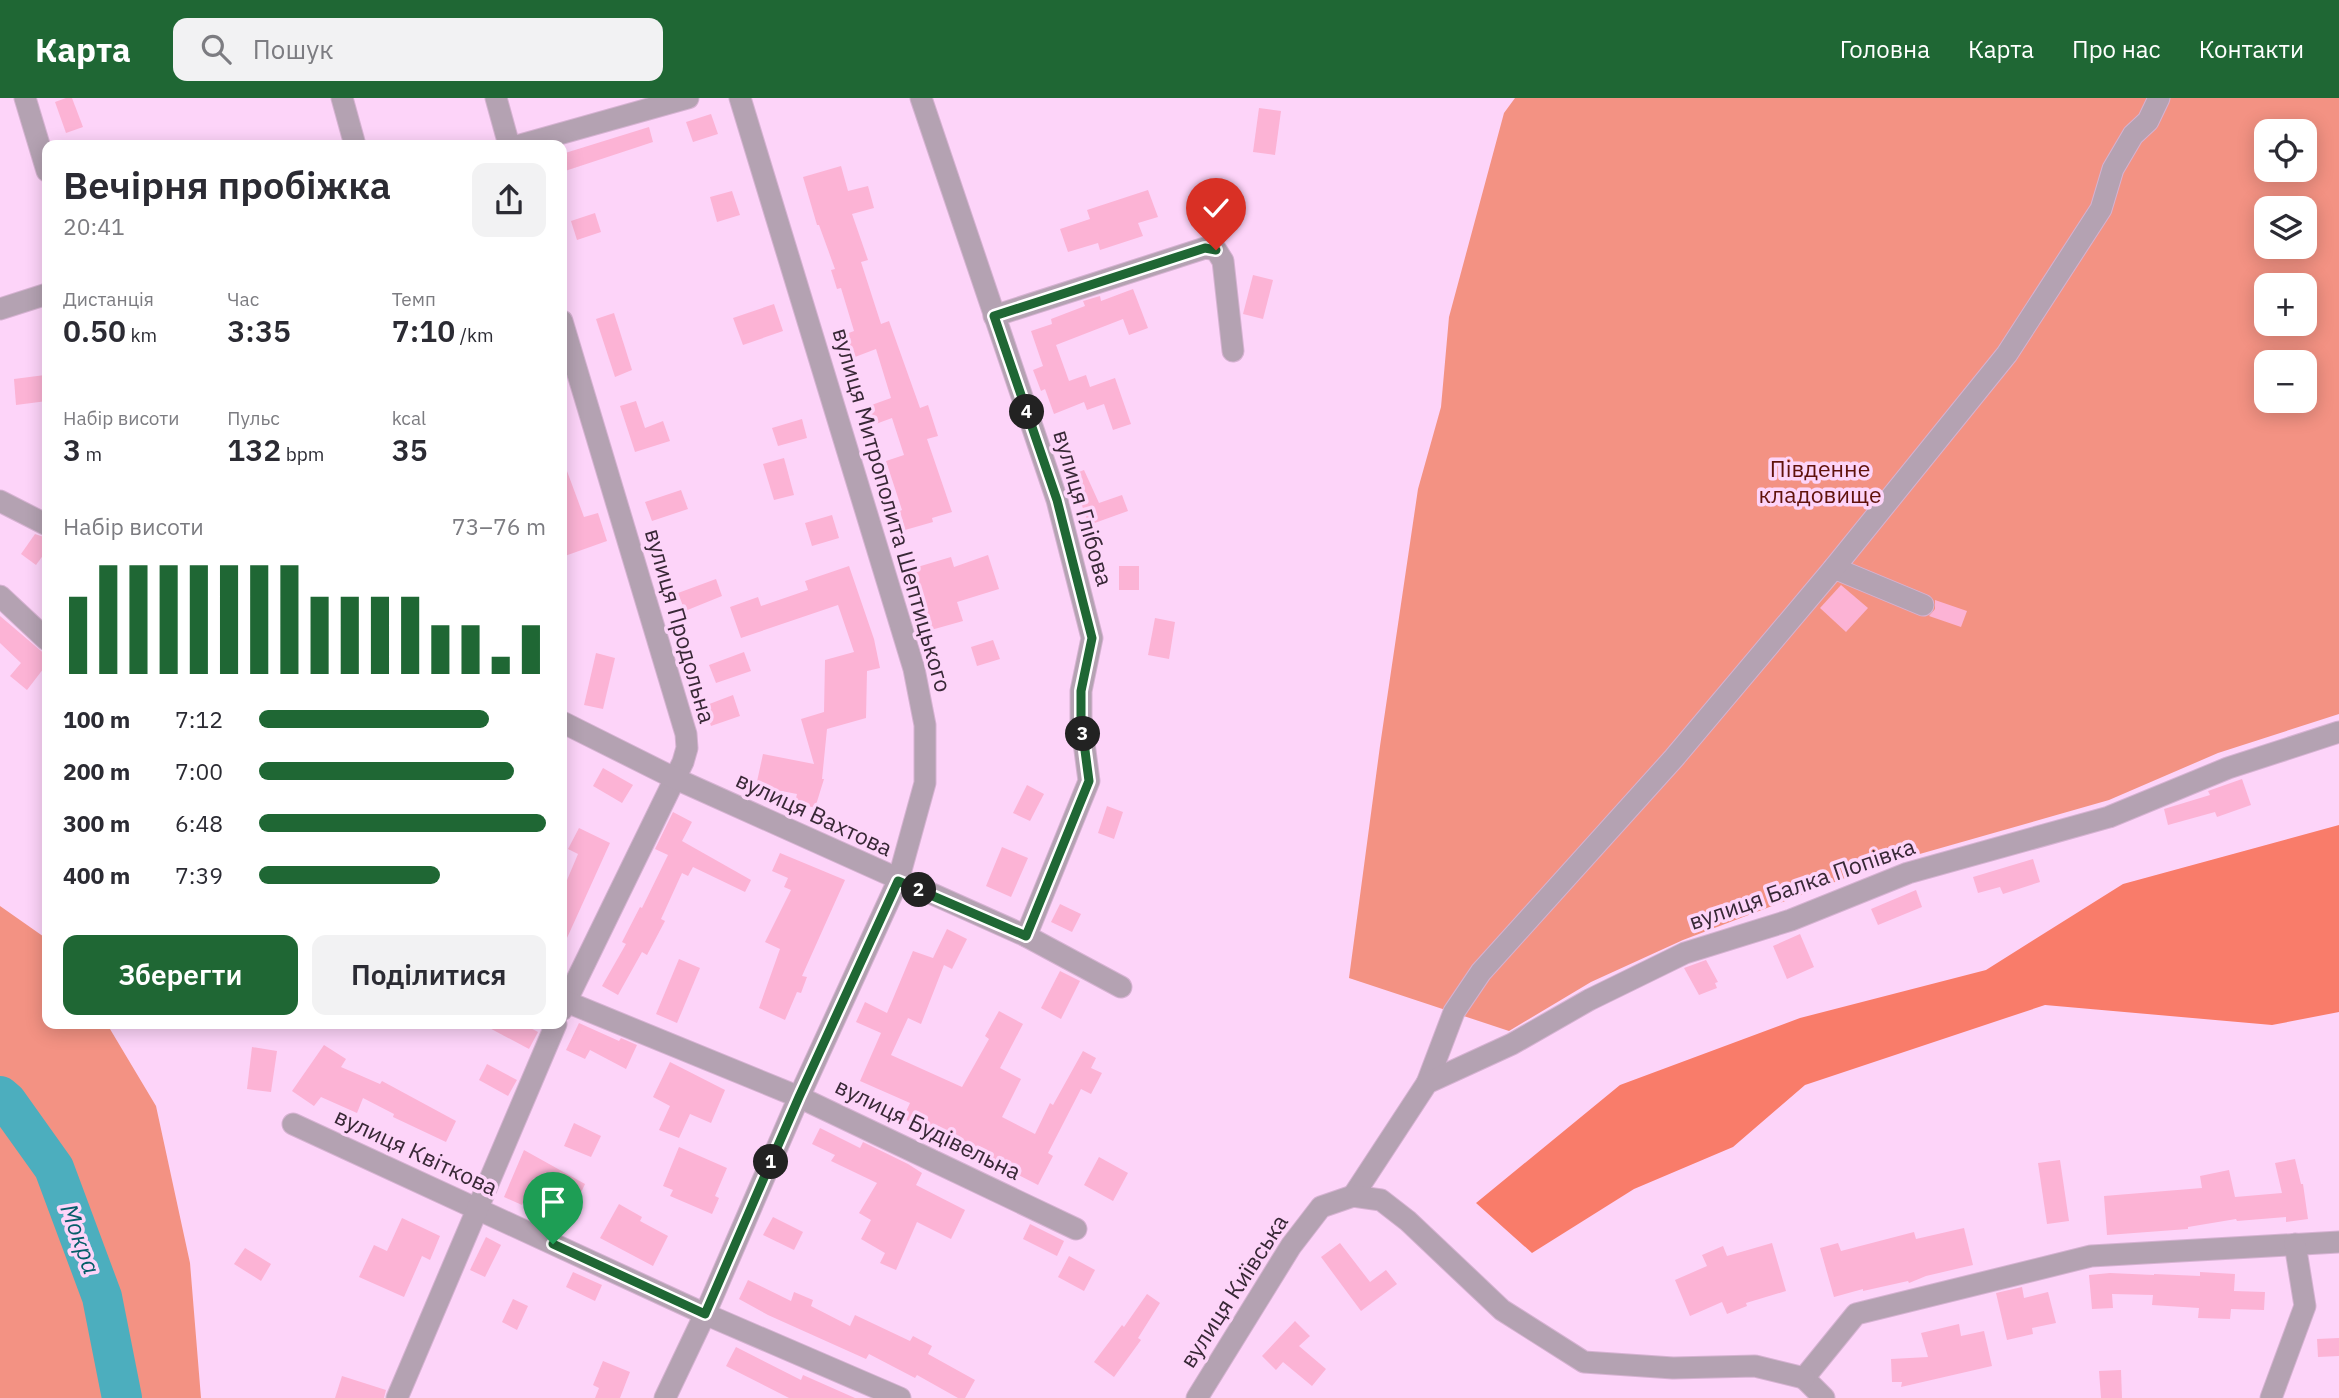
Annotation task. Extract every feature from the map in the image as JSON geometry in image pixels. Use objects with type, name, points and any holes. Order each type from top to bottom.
[{"type":"street","points":[[25,98],[42,154]]},
{"type":"street","points":[[342,98],[354,140]]},
{"type":"street","points":[[496,98],[508,140]]},
{"type":"street","points":[[538,140],[688,98]]},
{"type":"street","name":"вулиця Митрополита Шептицького","points":[[665,1398],[898,881],[925,783],[925,725],[916,680],[885,568],[740,98]]},
{"type":"street","name":"вулиця Глібова","points":[[920,98],[1057,500],[1092,638],[1081,691],[1081,720],[1089,781],[1026,936]]},
{"type":"street","points":[[1824,1398],[1804,1378],[1755,1366],[1674,1368],[1584,1363],[1502,1310],[1409,1221],[1381,1200],[1353,1196],[1427,1083],[1454,1012],[1480,972],[1674,758],[1834,568],[2007,354],[2101,208],[2113,169],[2133,135],[2148,121],[2159,98]]},
{"type":"street","points":[[994,316],[1205,248],[1216,250],[1223,261],[1233,351]]},
{"type":"street","points":[[0,309],[42,296]]},
{"type":"street","name":"вулиця Продольна","points":[[567,338],[686,734],[687,748],[683,762],[567,996]]},
{"type":"street","points":[[0,501],[42,522]]},
{"type":"street","points":[[1834,568],[1923,605]]},
{"type":"street","points":[[0,596],[42,635]]},
{"type":"street","name":"вулиця Вахтова","points":[[567,724],[674,778],[898,881],[1026,936],[1121,987]]},
{"type":"street","name":"вулиця Балка Попівка","points":[[1427,1083],[1512,1044],[1589,1000],[1685,953],[1791,920],[1908,873],[2109,817],[2228,768],[2339,732]]},
{"type":"street","name":"вулиця Будівельна","points":[[567,1006],[799,1097],[1076,1229]]},
{"type":"street","points":[[397,1398],[554,1029]]},
{"type":"street","name":"вулиця Квіткова","points":[[293,1124],[705,1314],[900,1398]]},
{"type":"street","name":"вулиця Київська","points":[[1198,1398],[1291,1247],[1321,1207],[1353,1196]]},
{"type":"street","points":[[1804,1378],[1856,1314],[2091,1256],[2339,1242]]},
{"type":"street","points":[[2271,1398],[2305,1306],[2295,1244]]},
{"type":"green space","name":"Південне кладовище","points":[[1515,98],[2339,98],[2339,714],[2218,753],[2109,800],[1874,867],[1683,940],[1591,982],[1509,1031],[1349,978],[1418,489],[1441,407],[1449,317],[1504,113]]},
{"type":"green space","points":[[0,906],[42,935],[42,1029],[110,1029],[156,1106],[190,1263],[201,1398],[0,1398]]},
{"type":"shaded area","points":[[2339,825],[2339,1012],[2272,1025],[2045,1005],[1805,1085],[1733,1147],[1634,1189],[1532,1253],[1476,1203],[1620,1085],[1800,1018],[1986,970],[2123,884]]},
{"type":"building","points":[[72,98],[83,127],[66,133],[55,102]]},
{"type":"building","points":[[1259,108],[1281,111],[1275,155],[1253,152]]},
{"type":"building","points":[[711,114],[718,134],[693,142],[686,122]]},
{"type":"building","points":[[649,127],[653,142],[567,170],[567,152]]},
{"type":"building","points":[[841,166],[848,191],[868,186],[874,208],[852,214],[868,260],[861,262],[881,324],[889,321],[920,408],[928,405],[938,436],[927,439],[952,512],[932,518],[933,522],[905,530],[900,511],[902,510],[886,461],[904,455],[892,418],[873,425],[866,407],[891,398],[876,349],[855,357],[846,334],[854,331],[841,288],[837,289],[831,270],[835,269],[817,225],[803,177]]},
{"type":"building","points":[[1148,190],[1158,217],[1138,223],[1143,236],[1100,250],[1098,243],[1068,252],[1060,229],[1090,219],[1087,210]]},
{"type":"building","points":[[732,191],[740,215],[717,222],[710,197]]},
{"type":"building","points":[[595,213],[601,232],[577,240],[571,221]]},
{"type":"building","points":[[1253,275],[1273,280],[1263,319],[1243,314]]},
{"type":"building","points":[[1133,289],[1148,328],[1129,335],[1123,319],[1056,345],[1069,381],[1086,375],[1090,387],[1115,378],[1131,424],[1113,430],[1104,404],[1087,410],[1084,402],[1054,414],[1045,389],[1041,391],[1033,370],[1043,366],[1031,331],[1052,324],[1051,319],[1085,306],[1083,301],[1100,296],[1101,301]]},
{"type":"building","points":[[774,304],[783,331],[743,345],[733,318]]},
{"type":"building","points":[[614,313],[632,370],[615,377],[596,319]]},
{"type":"building","points":[[42,375],[42,402],[16,405],[14,379]]},
{"type":"building","points":[[636,401],[645,428],[663,421],[670,441],[635,452],[620,406]]},
{"type":"building","points":[[802,419],[807,438],[778,446],[772,428]]},
{"type":"building","points":[[784,458],[794,495],[774,500],[763,464]]},
{"type":"building","points":[[1084,470],[1099,503],[1122,495],[1128,511],[1089,525],[1071,475]]},
{"type":"building","points":[[567,471],[584,517],[598,513],[607,541],[567,555]]},
{"type":"building","points":[[681,490],[688,509],[652,521],[645,502]]},
{"type":"building","points":[[832,515],[839,538],[812,546],[805,523]]},
{"type":"building","points":[[35,534],[42,536],[42,557],[36,565],[21,554]]},
{"type":"building","points":[[988,555],[999,589],[957,602],[963,621],[931,630],[914,568],[951,557],[954,567]]},
{"type":"building","points":[[849,566],[874,639],[880,668],[867,671],[866,718],[827,729],[824,779],[815,808],[795,802],[797,794],[756,786],[763,754],[814,764],[801,719],[824,712],[825,660],[854,652],[838,605],[741,638],[730,607],[758,597],[761,606],[808,590],[805,581]]},
{"type":"building","points":[[1119,566],[1139,566],[1139,590],[1119,590]]},
{"type":"building","points":[[716,579],[722,596],[685,611],[678,593]]},
{"type":"building","points":[[1841,585],[1868,608],[1846,632],[1820,608]]},
{"type":"building","points":[[1935,600],[1967,611],[1961,627],[1929,616],[1935,609]]},
{"type":"building","points":[[0,616],[42,652],[42,670],[27,690],[10,676],[21,663],[0,643]]},
{"type":"building","points":[[1155,618],[1175,622],[1169,659],[1148,655]]},
{"type":"building","points":[[993,640],[1000,659],[977,666],[971,647]]},
{"type":"building","points":[[744,652],[751,671],[716,683],[709,665]]},
{"type":"building","points":[[596,653],[615,658],[603,709],[584,705]]},
{"type":"building","points":[[733,695],[740,716],[711,726],[704,706]]},
{"type":"building","points":[[603,768],[633,785],[622,803],[593,786]]},
{"type":"building","points":[[2242,779],[2251,805],[2217,817],[2215,812],[2168,825],[2164,809],[2210,795],[2208,791]]},
{"type":"building","points":[[1027,785],[1044,794],[1030,821],[1013,813]]},
{"type":"building","points":[[1107,806],[1123,812],[1114,839],[1098,833]]},
{"type":"building","points":[[673,812],[692,822],[682,841],[751,880],[745,892],[693,867],[688,876],[682,873],[661,919],[665,921],[647,955],[642,952],[618,995],[602,986],[626,944],[622,942],[668,855],[655,849]]},
{"type":"building","points":[[579,828],[610,843],[567,938],[567,880],[578,854],[568,849]]},
{"type":"building","points":[[1002,847],[1028,858],[1011,897],[986,886]]},
{"type":"building","points":[[780,853],[845,880],[802,976],[807,977],[801,993],[797,992],[785,1020],[759,1008],[780,949],[765,942],[791,890],[784,887],[788,878],[772,871]]},
{"type":"building","points":[[2033,859],[2040,882],[2003,894],[2000,887],[1978,893],[1973,877]]},
{"type":"building","points":[[1916,890],[1922,907],[1878,925],[1871,909]]},
{"type":"building","points":[[1060,904],[1081,914],[1072,932],[1051,922]]},
{"type":"building","points":[[947,929],[967,939],[952,969],[944,965],[921,1024],[908,1018],[891,1055],[962,1087],[989,1039],[985,1036],[999,1011],[1023,1024],[1000,1068],[1021,1079],[1002,1117],[1035,1134],[1050,1103],[1053,1105],[1083,1051],[1096,1058],[1091,1068],[1102,1073],[1091,1094],[1081,1089],[1048,1153],[1053,1156],[1038,1185],[944,1137],[942,1140],[903,1118],[910,1103],[860,1081],[881,1033],[856,1022],[865,1002],[887,1013],[913,951],[933,958]]},
{"type":"building","points":[[1800,934],[1814,967],[1787,979],[1773,946]]},
{"type":"building","points":[[679,959],[700,968],[677,1023],[656,1014]]},
{"type":"building","points":[[1706,960],[1718,982],[1715,983],[1717,988],[1699,995],[1684,968]]},
{"type":"building","points":[[1060,971],[1080,981],[1061,1019],[1041,1008]]},
{"type":"building","points":[[579,1023],[619,1041],[621,1038],[637,1045],[626,1069],[590,1050],[585,1059],[566,1050]]},
{"type":"building","points":[[491,1029],[532,1029],[538,1032],[529,1049]]},
{"type":"building","points":[[324,1045],[346,1059],[341,1067],[380,1084],[382,1081],[456,1121],[446,1142],[393,1117],[394,1114],[363,1098],[357,1113],[321,1097],[314,1106],[292,1091]]},
{"type":"building","points":[[252,1047],[277,1051],[271,1092],[247,1089]]},
{"type":"building","points":[[670,1062],[725,1090],[711,1123],[690,1114],[679,1138],[659,1130],[670,1106],[653,1097]]},
{"type":"building","points":[[487,1064],[517,1080],[508,1096],[479,1080]]},
{"type":"building","points":[[574,1123],[601,1136],[591,1157],[564,1146]]},
{"type":"building","points":[[820,1128],[860,1148],[863,1142],[922,1173],[916,1185],[965,1210],[951,1239],[917,1222],[896,1270],[880,1263],[885,1253],[861,1239],[871,1220],[859,1213],[877,1183],[831,1161],[835,1155],[812,1144]]},
{"type":"building","points":[[679,1147],[727,1168],[715,1196],[719,1198],[712,1214],[670,1196],[673,1190],[663,1186]]},
{"type":"building","points":[[524,1150],[585,1184],[578,1199],[534,1178],[522,1205],[504,1197]]},
{"type":"building","points":[[1099,1157],[1128,1173],[1113,1201],[1084,1185]]},
{"type":"building","points":[[2295,1159],[2303,1184],[2308,1219],[2286,1222],[2286,1217],[2236,1219],[2188,1229],[2107,1235],[2104,1196],[2202,1188],[2200,1176],[2229,1170],[2235,1197],[2282,1193],[2275,1163]]},
{"type":"building","points":[[2060,1160],[2069,1221],[2047,1224],[2038,1163]]},
{"type":"building","points":[[619,1204],[642,1217],[640,1221],[668,1236],[653,1266],[600,1238]]},
{"type":"building","points":[[773,1217],[803,1232],[794,1250],[763,1235]]},
{"type":"building","points":[[402,1218],[440,1236],[430,1260],[422,1256],[404,1297],[359,1277],[374,1245],[387,1251]]},
{"type":"building","points":[[1030,1224],[1064,1241],[1057,1256],[1023,1239]]},
{"type":"building","points":[[1964,1228],[1973,1265],[1926,1276],[1909,1283],[1908,1281],[1863,1289],[1834,1297],[1820,1248],[1838,1243],[1841,1251],[1914,1232],[1916,1239]]},
{"type":"building","points":[[486,1237],[501,1245],[485,1277],[470,1270]]},
{"type":"building","points":[[1340,1243],[1370,1282],[1386,1270],[1397,1284],[1361,1311],[1321,1257]]},
{"type":"building","points":[[1772,1243],[1786,1291],[1746,1303],[1747,1306],[1727,1314],[1722,1302],[1690,1316],[1675,1280],[1707,1266],[1702,1255],[1723,1246],[1727,1256]]},
{"type":"building","points":[[245,1248],[271,1264],[261,1281],[234,1264]]},
{"type":"building","points":[[1069,1256],[1095,1270],[1084,1291],[1058,1277]]},
{"type":"building","points":[[573,1272],[602,1285],[595,1301],[566,1287]]},
{"type":"building","points":[[2200,1272],[2235,1274],[2234,1291],[2265,1292],[2264,1310],[2231,1309],[2230,1319],[2198,1318],[2199,1308],[2152,1305],[2153,1295],[2112,1294],[2113,1308],[2092,1309],[2089,1275],[2110,1273],[2200,1276]]},
{"type":"building","points":[[748,1280],[791,1301],[794,1292],[813,1300],[811,1306],[850,1326],[855,1315],[910,1341],[913,1336],[932,1346],[928,1354],[975,1380],[965,1398],[958,1398],[917,1375],[915,1378],[869,1354],[866,1359],[739,1299]]},
{"type":"building","points":[[2022,1287],[2024,1298],[2048,1292],[2056,1323],[2032,1328],[2033,1334],[2007,1340],[1996,1293]]},
{"type":"building","points":[[1147,1294],[1160,1303],[1138,1338],[1141,1340],[1114,1377],[1094,1362],[1122,1325],[1124,1327]]},
{"type":"building","points":[[513,1299],[528,1306],[517,1330],[502,1322]]},
{"type":"building","points":[[1295,1321],[1310,1336],[1299,1346],[1326,1369],[1312,1386],[1283,1362],[1276,1370],[1262,1356]]},
{"type":"building","points":[[1959,1324],[1961,1336],[1984,1331],[1992,1366],[1901,1387],[1902,1382],[1892,1382],[1891,1359],[1928,1357],[1921,1333]]},
{"type":"building","points":[[2339,1338],[2339,1356],[2318,1357],[2317,1339]]},
{"type":"building","points":[[736,1347],[801,1380],[803,1375],[855,1398],[789,1398],[726,1366]]},
{"type":"building","points":[[603,1361],[630,1372],[620,1398],[595,1398],[599,1388],[593,1385]]},
{"type":"building","points":[[2121,1370],[2122,1398],[2101,1398],[2099,1371]]},
{"type":"building","points":[[342,1376],[386,1390],[384,1398],[335,1398]]},
{"type":"waterway","name":"Мокра","points":[[0,1096],[54,1168],[102,1297],[122,1398]]},
{"type":"route","points":[[553,1244],[705,1314],[799,1097],[898,881],[1026,936],[1089,781],[1081,720],[1081,691],[1092,638],[1057,500],[994,316],[1205,248],[1216,250]]}]
